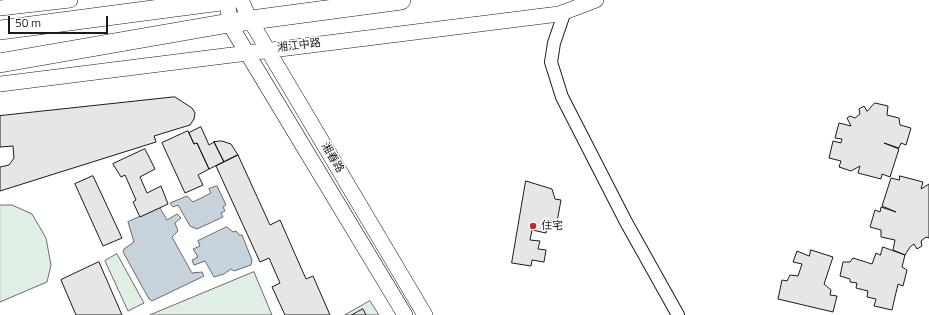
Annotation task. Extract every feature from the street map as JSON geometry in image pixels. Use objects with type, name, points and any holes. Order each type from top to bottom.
[{"type":"main road","points":[[0,30],[228,0]]},
{"type":"main road","points":[[0,62],[229,23],[401,0]]},
{"type":"street","points":[[0,8],[70,0]]},
{"type":"street","name":"湘春路","points":[[228,0],[229,23],[405,315]]},
{"type":"street","name":"湘春路","points":[[241,0],[250,20],[425,315]]},
{"type":"street","name":"湘江中路","points":[[0,84],[559,14],[596,0]]},
{"type":"street","points":[[565,11],[554,43],[551,62],[562,97],[626,222],[678,315]]},
{"type":"green space","points":[[0,205],[12,205],[32,214],[46,238],[51,265],[47,282],[0,302]]},
{"type":"green space","points":[[117,254],[144,303],[128,311],[105,261]]},
{"type":"green space","points":[[254,272],[272,315],[150,315]]},
{"type":"green space","points":[[370,301],[379,315],[345,315]]},
{"type":"shaded area","points":[[217,186],[226,205],[223,207],[225,211],[221,213],[223,217],[197,229],[190,226],[178,205],[173,207],[170,203],[187,196],[193,202],[211,193],[209,189]]},
{"type":"shaded area","points":[[160,208],[167,220],[177,214],[181,218],[175,223],[178,231],[172,237],[192,273],[202,272],[204,276],[152,301],[149,299],[123,252],[124,249],[134,242],[128,222]]},
{"type":"shaded area","points":[[227,227],[233,232],[236,231],[239,235],[242,235],[252,260],[251,265],[234,271],[231,269],[224,274],[214,277],[205,261],[194,265],[192,260],[198,257],[193,249],[200,246],[198,241]]},
{"type":"building","points":[[175,97],[192,108],[195,113],[194,119],[190,125],[154,136],[156,142],[0,191],[0,167],[9,165],[14,158],[13,146],[0,147],[0,116]]},
{"type":"building","points":[[875,103],[888,106],[887,115],[899,118],[900,125],[911,128],[906,145],[901,143],[899,148],[884,143],[899,149],[890,177],[882,174],[881,179],[858,173],[860,166],[851,171],[839,167],[841,161],[829,158],[833,141],[841,143],[842,139],[835,138],[839,123],[851,126],[847,118],[850,116],[855,118],[860,114],[859,109],[864,106],[867,111]]},
{"type":"building","points":[[201,127],[209,145],[214,142],[224,162],[209,169],[197,143],[194,144],[189,133]]},
{"type":"building","points":[[188,131],[194,144],[197,143],[209,169],[198,175],[203,185],[185,193],[162,143]]},
{"type":"building","points":[[222,141],[231,144],[238,155],[224,162],[214,142]]},
{"type":"building","points":[[145,149],[155,169],[140,177],[147,193],[161,186],[168,204],[140,217],[133,202],[136,200],[125,175],[121,177],[113,164]]},
{"type":"building","points":[[238,155],[270,225],[280,220],[306,279],[313,276],[330,315],[285,315],[272,287],[280,283],[269,258],[260,262],[216,166]]},
{"type":"building","points":[[93,176],[122,238],[103,246],[75,184]]},
{"type":"building","points":[[900,176],[923,182],[921,189],[929,184],[929,238],[926,237],[921,241],[922,246],[917,249],[914,244],[905,255],[893,250],[895,240],[881,237],[881,230],[870,227],[875,210],[880,212],[881,207],[896,212],[882,206],[891,178],[899,180]]},
{"type":"building","name":"住宅","points":[[526,181],[552,189],[555,199],[561,200],[557,222],[548,220],[546,233],[532,230],[530,240],[540,241],[538,249],[546,250],[544,262],[532,260],[531,266],[512,263]]},
{"type":"building","points":[[883,247],[905,255],[902,267],[907,270],[903,286],[898,284],[892,310],[874,306],[876,299],[867,297],[868,291],[856,288],[857,283],[850,282],[850,279],[840,276],[843,262],[850,262],[853,258],[872,264],[876,253],[880,255]]},
{"type":"building","points":[[811,250],[833,257],[824,284],[831,290],[830,295],[837,296],[833,312],[778,299],[782,280],[787,281],[790,275],[798,276],[802,264],[793,262],[797,251],[809,256]]},
{"type":"building","points":[[99,262],[122,315],[76,315],[61,280]]},
{"type":"building","points":[[363,309],[366,315],[352,315]]},
{"type":"place","name":"住宅","points":[[533,226]]}]
